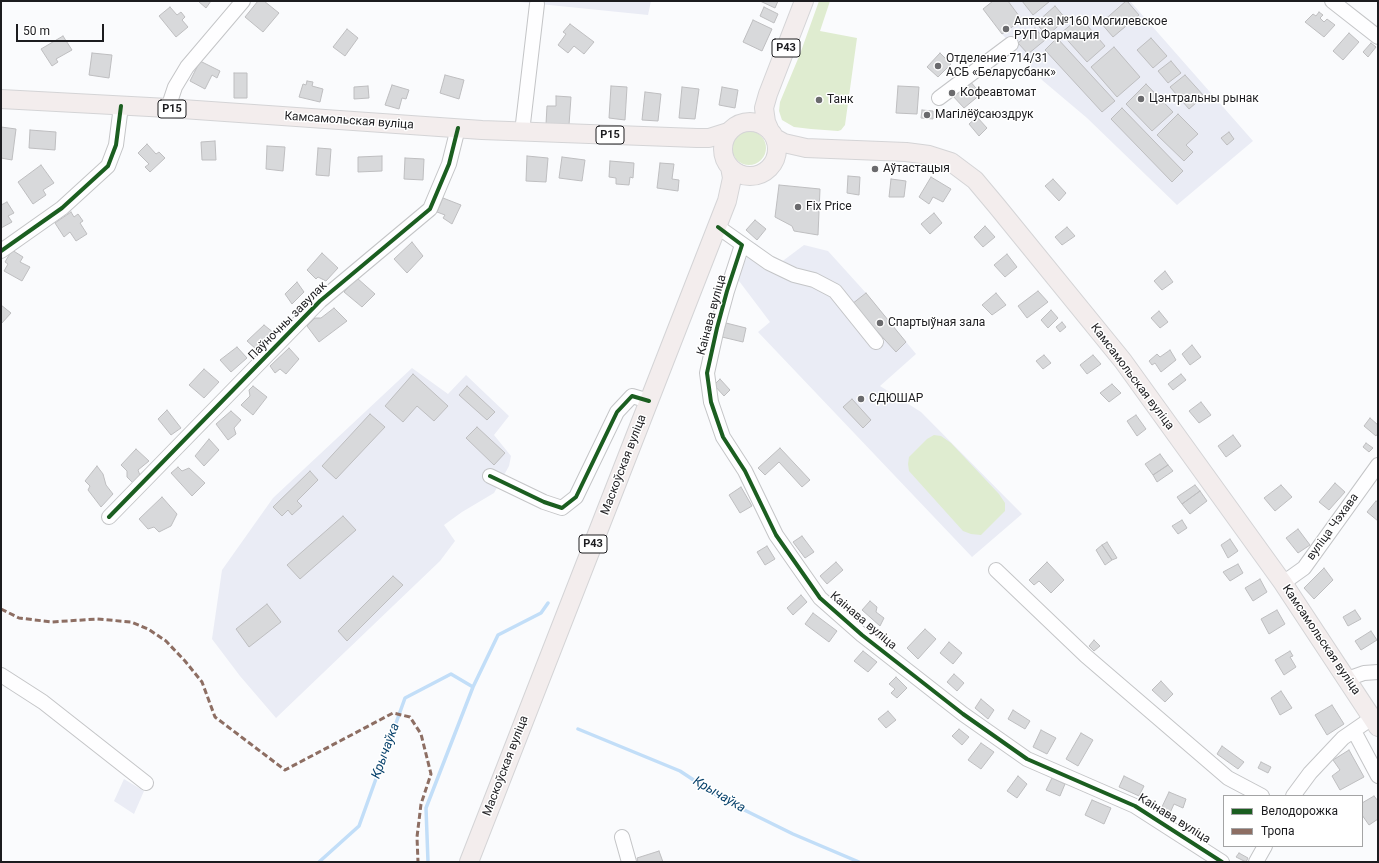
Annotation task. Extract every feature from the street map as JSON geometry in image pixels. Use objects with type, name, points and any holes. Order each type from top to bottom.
[{"type":"main road","name":"Р43","points":[[756,175],[765,171],[772,164],[776,156],[777,147],[766,122],[764,108],[804,1]]},
{"type":"main road","name":"Р43","points":[[727,163],[723,150],[724,140],[734,128],[760,107],[768,94]]},
{"type":"main road","name":"Камсамольская вуліца","points":[[1,99],[168,108],[522,132],[709,138],[734,128]]},
{"type":"main road","points":[[734,128],[750,122],[761,124],[772,134]]},
{"type":"main road","name":"Камсамольская вуліца","points":[[772,134],[784,143],[806,148],[906,152],[929,155],[951,162],[975,180],[1123,362],[1283,583],[1375,722]]},
{"type":"main road","name":"Камсамольская вуліца","points":[[697,138],[717,149],[727,163]]},
{"type":"main road","name":"Камсамольская вуліца","points":[[772,164],[786,154],[795,150],[806,148]]},
{"type":"main road","points":[[727,163],[737,173],[747,176],[756,175]]},
{"type":"main road","name":"Маскоўская вуліца","points":[[469,862],[718,227],[727,201],[732,178],[727,163]]},
{"type":"main road","name":"Маскоўская вуліца","points":[[727,201],[736,189],[745,181],[756,175]]},
{"type":"street","points":[[168,108],[175,87],[187,67],[243,1]]},
{"type":"street","points":[[1332,1],[1378,37]]},
{"type":"street","points":[[522,132],[537,4]]},
{"type":"street","points":[[939,98],[1011,44]]},
{"type":"street","points":[[1,251],[62,208],[108,166],[116,145],[121,106]]},
{"type":"street","name":"Паўночны завулак","points":[[109,517],[320,301],[430,209],[449,164],[458,128]]},
{"type":"street","points":[[718,227],[769,263],[794,274],[814,280],[835,291],[876,342]]},
{"type":"street","name":"Каінава вуліца","points":[[742,244],[725,298],[707,373],[711,402],[723,437],[745,471],[776,535],[820,598],[862,635],[963,714],[1028,759],[1135,806],[1222,862]]},
{"type":"street","points":[[490,476],[544,502],[562,508],[576,497],[617,412],[632,396],[649,401]]},
{"type":"street","name":"вуліца Чэхава","points":[[1283,583],[1304,568],[1378,465]]},
{"type":"street","points":[[996,570],[1086,656],[1228,778],[1260,795]]},
{"type":"street","points":[[1347,679],[1364,673],[1378,672]]},
{"type":"street","points":[[1,675],[43,702],[146,783]]},
{"type":"street","points":[[1294,795],[1310,773],[1343,738],[1354,731],[1375,722]]},
{"type":"street","points":[[1354,731],[1378,776]]},
{"type":"street","points":[[622,837],[628,862]]},
{"type":"street","points":[[1256,862],[1264,847]]},
{"type":"shaded area","points":[[510,1],[651,1],[648,15]]},
{"type":"shaded area","name":"Цэнтральны рынак","points":[[1008,1],[1130,1],[1253,141],[1177,205],[1087,118],[1042,80],[1002,34],[1022,20]]},
{"type":"shaded area","name":"СДЮШАР","points":[[755,243],[780,263],[804,245],[828,251],[866,293],[916,354],[880,386],[921,412],[1022,514],[972,557],[758,332],[770,322],[736,277]]},
{"type":"shaded area","points":[[412,368],[448,394],[466,375],[509,416],[494,435],[511,456],[509,466],[494,493],[462,512],[444,525],[455,541],[440,561],[276,718],[240,676],[212,639],[222,570],[273,498]]},
{"type":"shaded area","points":[[124,779],[144,791],[134,814],[114,801]]},
{"type":"green space","points":[[819,1],[830,1],[820,31],[857,38],[845,125],[838,131],[794,127],[782,120],[779,111],[780,102],[800,54]]},
{"type":"green space","points":[[746,131],[752,131],[756,132],[763,138],[766,148],[765,155],[759,162],[752,165],[746,165],[742,164],[735,158],[732,151],[732,145],[733,141],[739,134]]},
{"type":"green space","points":[[934,435],[941,436],[951,443],[999,494],[1005,503],[1005,511],[981,535],[963,531],[909,471],[909,457],[927,439]]},
{"type":"building","points":[[198,1],[211,1],[206,8]]},
{"type":"building","points":[[258,1],[264,1],[279,13],[263,32],[245,17]]},
{"type":"building","points":[[760,1],[778,1],[775,8]]},
{"type":"building","points":[[993,1],[1008,1],[1022,20],[1002,34],[983,9]]},
{"type":"building","points":[[1022,1],[1050,1],[1033,15]]},
{"type":"building","points":[[1126,1],[1139,15],[1113,37],[1101,23]]},
{"type":"building","points":[[1055,6],[1066,19],[1047,36],[1036,23]]},
{"type":"building","points":[[170,7],[177,15],[181,12],[185,17],[182,20],[188,27],[176,37],[159,16]]},
{"type":"building","points":[[764,7],[778,14],[774,23],[760,16]]},
{"type":"building","points":[[1319,12],[1323,15],[1320,18],[1324,22],[1327,19],[1335,25],[1324,37],[1305,22],[1313,14],[1316,16]]},
{"type":"building","points":[[1080,17],[1105,46],[1087,62],[1061,33]]},
{"type":"building","points":[[753,20],[772,29],[762,51],[743,42]]},
{"type":"building","points":[[570,24],[594,42],[584,54],[574,46],[568,53],[558,45],[566,34],[563,32]]},
{"type":"building","points":[[1035,28],[1045,40],[1028,54],[1018,43]]},
{"type":"building","points":[[347,29],[358,38],[345,56],[333,47]]},
{"type":"building","points":[[1349,33],[1359,42],[1343,60],[1333,51]]},
{"type":"building","points":[[63,36],[72,50],[56,59],[58,62],[52,66],[41,49]]},
{"type":"building","points":[[1057,38],[1115,101],[1102,112],[1045,50]]},
{"type":"building","points":[[1151,38],[1167,56],[1153,68],[1137,50]]},
{"type":"building","points":[[1371,43],[1376,47],[1368,57],[1363,52]]},
{"type":"building","points":[[1114,47],[1140,77],[1117,97],[1091,67]]},
{"type":"building","points":[[92,53],[112,55],[109,78],[89,75]]},
{"type":"building","name":"Отделение 714/31 АСБ «Беларусбанк»","points":[[940,53],[951,64],[938,77],[927,67]]},
{"type":"building","points":[[200,61],[220,71],[217,78],[212,75],[205,89],[190,81]]},
{"type":"building","points":[[1171,61],[1181,73],[1168,83],[1158,71]]},
{"type":"building","points":[[234,73],[247,73],[247,98],[234,98]]},
{"type":"building","points":[[445,75],[464,80],[459,99],[440,93]]},
{"type":"building","points":[[1185,75],[1204,96],[1189,109],[1170,87]]},
{"type":"building","points":[[969,80],[981,94],[964,108],[952,95]]},
{"type":"building","points":[[307,81],[313,82],[312,86],[323,89],[320,102],[299,97],[303,84],[306,85]]},
{"type":"building","points":[[1146,84],[1173,112],[1152,131],[1126,104]]},
{"type":"building","points":[[392,85],[409,90],[406,99],[402,98],[399,109],[385,105]]},
{"type":"building","points":[[368,86],[369,98],[354,99],[354,87]]},
{"type":"building","points":[[611,86],[627,87],[625,120],[609,118]]},
{"type":"building","points":[[898,86],[919,87],[917,114],[896,113]]},
{"type":"building","points":[[682,87],[699,89],[695,119],[679,118]]},
{"type":"building","points":[[722,87],[738,90],[735,108],[719,105]]},
{"type":"building","points":[[645,92],[661,94],[658,121],[642,120]]},
{"type":"building","points":[[556,96],[571,97],[569,125],[546,124],[547,106],[556,106]]},
{"type":"building","points":[[1122,108],[1183,171],[1172,182],[1111,119]]},
{"type":"building","points":[[922,110],[933,111],[933,119],[921,118]]},
{"type":"building","points":[[1178,114],[1198,134],[1186,145],[1193,152],[1184,161],[1157,135]]},
{"type":"building","points":[[977,117],[987,128],[979,136],[969,124]]},
{"type":"building","points":[[1,127],[16,129],[12,160],[1,158]]},
{"type":"building","points":[[30,130],[56,132],[55,150],[29,148]]},
{"type":"building","points":[[1229,132],[1234,139],[1227,145],[1221,138]]},
{"type":"building","points":[[215,141],[216,160],[202,160],[201,142]]},
{"type":"building","points":[[147,144],[156,154],[159,152],[165,158],[150,172],[145,167],[149,164],[138,153]]},
{"type":"building","points":[[267,146],[285,147],[283,171],[266,169]]},
{"type":"building","points":[[318,148],[331,149],[329,176],[316,175]]},
{"type":"building","points":[[382,156],[382,171],[358,172],[358,157]]},
{"type":"building","points":[[527,156],[548,158],[546,182],[526,181]]},
{"type":"building","points":[[562,157],[585,160],[582,181],[559,178]]},
{"type":"building","points":[[405,158],[424,159],[423,180],[404,179]]},
{"type":"building","points":[[610,161],[634,163],[633,178],[630,177],[629,185],[616,184],[616,178],[609,177]]},
{"type":"building","points":[[660,163],[674,164],[672,179],[679,180],[678,191],[657,188]]},
{"type":"building","points":[[41,165],[54,183],[43,190],[46,195],[33,204],[18,182]]},
{"type":"building","points":[[848,176],[860,177],[859,195],[847,193]]},
{"type":"building","points":[[931,177],[951,189],[943,202],[933,197],[929,204],[919,197]]},
{"type":"building","points":[[891,179],[906,181],[904,197],[889,197]]},
{"type":"building","points":[[1053,179],[1066,193],[1059,201],[1045,186]]},
{"type":"building","name":"Fix Price","points":[[779,185],[820,189],[818,235],[794,231],[792,226],[775,217]]},
{"type":"building","points":[[443,198],[461,205],[452,224],[443,218],[445,215],[437,212]]},
{"type":"building","points":[[7,202],[14,213],[8,216],[12,222],[1,228],[1,205]]},
{"type":"building","points":[[71,212],[74,217],[78,214],[83,221],[80,223],[87,234],[76,241],[70,232],[64,237],[55,223]]},
{"type":"building","points":[[934,213],[942,223],[930,234],[921,224]]},
{"type":"building","points":[[755,220],[766,229],[757,240],[746,230]]},
{"type":"building","points":[[985,226],[995,237],[983,247],[974,237]]},
{"type":"building","points":[[1067,227],[1075,236],[1062,245],[1055,237]]},
{"type":"building","points":[[412,242],[423,256],[407,273],[394,259]]},
{"type":"building","points":[[12,250],[23,257],[20,262],[30,267],[22,281],[4,271],[8,264],[5,262]]},
{"type":"building","points":[[322,253],[338,268],[326,281],[318,277],[316,279],[307,270]]},
{"type":"building","points":[[1007,254],[1017,267],[1005,277],[994,265]]},
{"type":"building","points":[[1165,271],[1173,282],[1162,290],[1154,281]]},
{"type":"building","points":[[357,278],[375,294],[362,307],[344,292]]},
{"type":"building","points":[[297,282],[304,292],[292,304],[285,294]]},
{"type":"building","points":[[1038,291],[1048,302],[1027,318],[1018,306]]},
{"type":"building","name":"Спартыўная зала","points":[[866,293],[906,342],[896,352],[852,304]]},
{"type":"building","points":[[996,293],[1006,305],[992,315],[982,305]]},
{"type":"building","points":[[1,305],[11,313],[1,324]]},
{"type":"building","points":[[334,308],[347,321],[319,342],[307,326],[315,318],[321,318]]},
{"type":"building","points":[[1051,310],[1058,318],[1048,328],[1041,320]]},
{"type":"building","points":[[1159,311],[1168,322],[1160,328],[1151,318]]},
{"type":"building","points":[[1062,322],[1066,327],[1060,332],[1056,327]]},
{"type":"building","points":[[726,323],[746,328],[743,342],[722,337]]},
{"type":"building","points":[[264,325],[274,333],[256,349],[247,341]]},
{"type":"building","points":[[1192,345],[1201,357],[1190,365],[1182,354]]},
{"type":"building","points":[[237,347],[247,358],[231,372],[220,360]]},
{"type":"building","points":[[289,348],[299,359],[286,374],[280,369],[275,373],[270,366]]},
{"type":"building","points":[[1170,350],[1176,360],[1161,372],[1155,363],[1152,365],[1149,361],[1157,354],[1160,357]]},
{"type":"building","points":[[1044,355],[1051,363],[1043,369],[1036,361]]},
{"type":"building","points":[[1093,355],[1101,364],[1087,374],[1080,365]]},
{"type":"building","points":[[204,369],[219,382],[204,398],[189,385]]},
{"type":"building","points":[[413,374],[448,406],[434,421],[417,406],[403,422],[385,406]]},
{"type":"building","points":[[1181,374],[1186,380],[1173,390],[1168,384]]},
{"type":"building","points":[[720,379],[730,390],[724,396],[714,385]]},
{"type":"building","points":[[1112,384],[1121,393],[1109,402],[1100,393]]},
{"type":"building","points":[[253,386],[267,397],[253,415],[241,405],[250,396],[249,390]]},
{"type":"building","points":[[467,386],[495,412],[487,420],[459,395]]},
{"type":"building","points":[[852,399],[871,420],[863,428],[843,407]]},
{"type":"building","points":[[1201,402],[1211,415],[1199,423],[1189,411]]},
{"type":"building","points":[[167,410],[181,428],[171,435],[158,419]]},
{"type":"building","points":[[231,411],[241,420],[234,428],[236,434],[228,440],[216,424]]},
{"type":"building","points":[[370,414],[385,427],[336,479],[322,466]]},
{"type":"building","points":[[1136,415],[1146,429],[1137,436],[1127,421]]},
{"type":"building","points":[[1370,418],[1378,425],[1378,433],[1376,436],[1364,426]]},
{"type":"building","points":[[477,427],[505,453],[494,465],[466,438]]},
{"type":"building","points":[[1233,435],[1241,446],[1226,457],[1218,446]]},
{"type":"building","points":[[209,439],[219,450],[204,466],[195,456]]},
{"type":"building","points":[[1366,443],[1373,448],[1369,452],[1363,447]]},
{"type":"building","points":[[780,448],[810,480],[802,487],[779,462],[765,475],[758,468]]},
{"type":"building","points":[[136,449],[149,461],[138,470],[141,478],[134,484],[127,477],[127,471],[121,465]]},
{"type":"building","points":[[1160,454],[1168,465],[1153,475],[1145,464]]},
{"type":"building","points":[[1168,465],[1173,471],[1157,482],[1153,475]]},
{"type":"building","points":[[97,466],[103,474],[106,485],[113,494],[101,507],[88,490],[90,486],[85,481]]},
{"type":"building","points":[[178,467],[182,471],[189,468],[205,483],[192,496],[171,473]]},
{"type":"building","points":[[310,471],[318,480],[297,501],[302,506],[292,515],[288,510],[282,516],[273,507]]},
{"type":"building","points":[[1335,483],[1345,492],[1329,510],[1319,502]]},
{"type":"building","points":[[1195,485],[1200,491],[1182,504],[1177,497]]},
{"type":"building","points":[[1281,485],[1292,497],[1275,511],[1264,498]]},
{"type":"building","points":[[741,487],[752,506],[740,513],[729,495]]},
{"type":"building","points":[[1200,491],[1207,501],[1190,514],[1182,504]]},
{"type":"building","points":[[162,497],[177,514],[171,526],[159,532],[154,527],[148,529],[139,519]]},
{"type":"building","points":[[1376,501],[1378,502],[1378,521],[1367,512]]},
{"type":"building","points":[[343,516],[356,530],[300,579],[287,565]]},
{"type":"building","points":[[1182,520],[1187,528],[1178,534],[1172,526]]},
{"type":"building","points":[[1298,529],[1310,545],[1298,553],[1286,538]]},
{"type":"building","points":[[802,536],[814,552],[805,558],[793,542]]},
{"type":"building","points":[[1230,539],[1238,551],[1228,558],[1221,545]]},
{"type":"building","points":[[1107,542],[1117,558],[1112,560],[1102,545]]},
{"type":"building","points":[[1102,545],[1112,560],[1105,565],[1096,550]]},
{"type":"building","points":[[767,546],[775,559],[765,565],[757,552]]},
{"type":"building","points":[[836,562],[843,570],[827,584],[820,576]]},
{"type":"building","points":[[1047,562],[1064,580],[1051,593],[1039,581],[1034,585],[1029,580]]},
{"type":"building","points":[[1238,564],[1243,573],[1230,581],[1223,572]]},
{"type":"building","points":[[1324,568],[1333,580],[1314,599],[1304,588]]},
{"type":"building","points":[[393,576],[403,585],[347,641],[338,631]]},
{"type":"building","points":[[1260,579],[1267,592],[1253,601],[1245,588]]},
{"type":"building","points":[[801,595],[807,602],[793,615],[787,608]]},
{"type":"building","points":[[870,601],[877,607],[876,612],[884,618],[880,626],[862,610]]},
{"type":"building","points":[[267,604],[281,622],[249,647],[236,629]]},
{"type":"building","points":[[1277,610],[1285,624],[1269,634],[1261,619]]},
{"type":"building","points":[[1355,610],[1361,619],[1348,626],[1343,617]]},
{"type":"building","points":[[813,613],[837,631],[829,642],[805,624]]},
{"type":"building","points":[[925,629],[936,639],[918,659],[907,648]]},
{"type":"building","points":[[1371,631],[1377,640],[1361,650],[1355,641]]},
{"type":"building","points":[[1094,640],[1100,646],[1094,651],[1089,646]]},
{"type":"building","points":[[949,642],[962,653],[953,664],[940,653]]},
{"type":"building","points":[[863,651],[877,662],[868,672],[854,661]]},
{"type":"building","points":[[1290,651],[1293,656],[1290,657],[1296,667],[1284,675],[1275,660]]},
{"type":"building","points":[[954,674],[964,683],[957,691],[947,682]]},
{"type":"building","points":[[896,677],[907,688],[897,698],[891,693],[895,689],[889,684]]},
{"type":"building","points":[[1161,681],[1173,694],[1165,702],[1152,690]]},
{"type":"building","points":[[1281,691],[1292,708],[1280,715],[1271,698]]},
{"type":"building","points":[[981,699],[994,710],[988,719],[975,708]]},
{"type":"building","points":[[1332,705],[1344,724],[1327,735],[1315,715]]},
{"type":"building","points":[[1013,710],[1030,721],[1025,729],[1008,719]]},
{"type":"building","points":[[888,711],[896,720],[886,728],[878,719]]},
{"type":"building","points":[[959,729],[969,737],[962,745],[952,736]]},
{"type":"building","points":[[1041,730],[1056,738],[1047,754],[1033,747]]},
{"type":"building","points":[[1081,733],[1093,740],[1078,766],[1066,759]]},
{"type":"building","points":[[981,743],[994,752],[981,769],[968,760]]},
{"type":"building","points":[[1222,746],[1244,762],[1238,769],[1217,754]]},
{"type":"building","points":[[1349,750],[1364,777],[1340,790],[1332,776],[1340,770],[1333,760]]},
{"type":"building","points":[[1261,762],[1271,767],[1268,773],[1258,768]]},
{"type":"building","points":[[1018,776],[1027,784],[1017,798],[1007,791]]},
{"type":"building","points":[[1124,776],[1144,786],[1139,796],[1119,787]]},
{"type":"building","points":[[1052,778],[1065,784],[1060,796],[1046,790]]},
{"type":"building","points":[[1169,792],[1186,799],[1183,808],[1174,804],[1170,813],[1161,809]]},
{"type":"building","points":[[1374,796],[1378,801],[1378,819],[1369,825],[1363,816],[1363,802]]},
{"type":"building","points":[[1092,800],[1111,808],[1104,824],[1085,815]]},
{"type":"building","points":[[659,851],[663,862],[638,862],[637,858]]},
{"type":"building","points":[[1239,853],[1248,858],[1246,862],[1236,857]]},
{"type":"waterway","points":[[428,862],[426,808],[473,687],[498,635],[541,613],[548,603]]},
{"type":"waterway","name":"Крычаўка","points":[[319,862],[359,826],[405,698],[451,674],[473,687]]},
{"type":"waterway","name":"Крычаўка","points":[[578,729],[680,771],[724,800],[793,834],[859,862]]},
{"type":"marked path","points":[[1,609],[19,618],[52,622],[97,619],[131,622],[148,629],[166,641],[202,682],[215,717],[285,770],[393,713],[410,717],[421,734],[431,774],[421,804],[417,837],[418,862]]},
{"type":"cycle path","points":[[1,251],[62,208],[108,166],[116,145],[121,106]]},
{"type":"cycle path","points":[[109,517],[320,301],[430,209],[449,164],[458,128]]},
{"type":"cycle path","points":[[718,227],[742,245],[727,291],[707,373],[711,402],[723,437],[745,471],[776,535],[820,598],[862,635],[963,714],[1027,759],[1135,806],[1222,862]]},
{"type":"cycle path","points":[[490,476],[544,502],[562,508],[576,497],[617,412],[632,396],[649,401]]},
{"type":"place","name":"Аптека №160 Могилевское РУП Фармация","points":[[1006,29]]},
{"type":"place","name":"Отделение 714/31 АСБ «Беларусбанк»","points":[[938,66]]},
{"type":"place","name":"Кофеавтомат","points":[[952,93]]},
{"type":"place","name":"Цэнтральны рынак","points":[[1141,99]]},
{"type":"place","name":"Танк","points":[[819,100]]},
{"type":"place","name":"Магілёўсаюздрук","points":[[927,115]]},
{"type":"place","name":"Аўтастацыя","points":[[875,169]]},
{"type":"place","name":"Fix Price","points":[[798,207]]},
{"type":"place","name":"Спартыўная зала","points":[[880,323]]},
{"type":"place","name":"СДЮШАР","points":[[861,399]]}]
